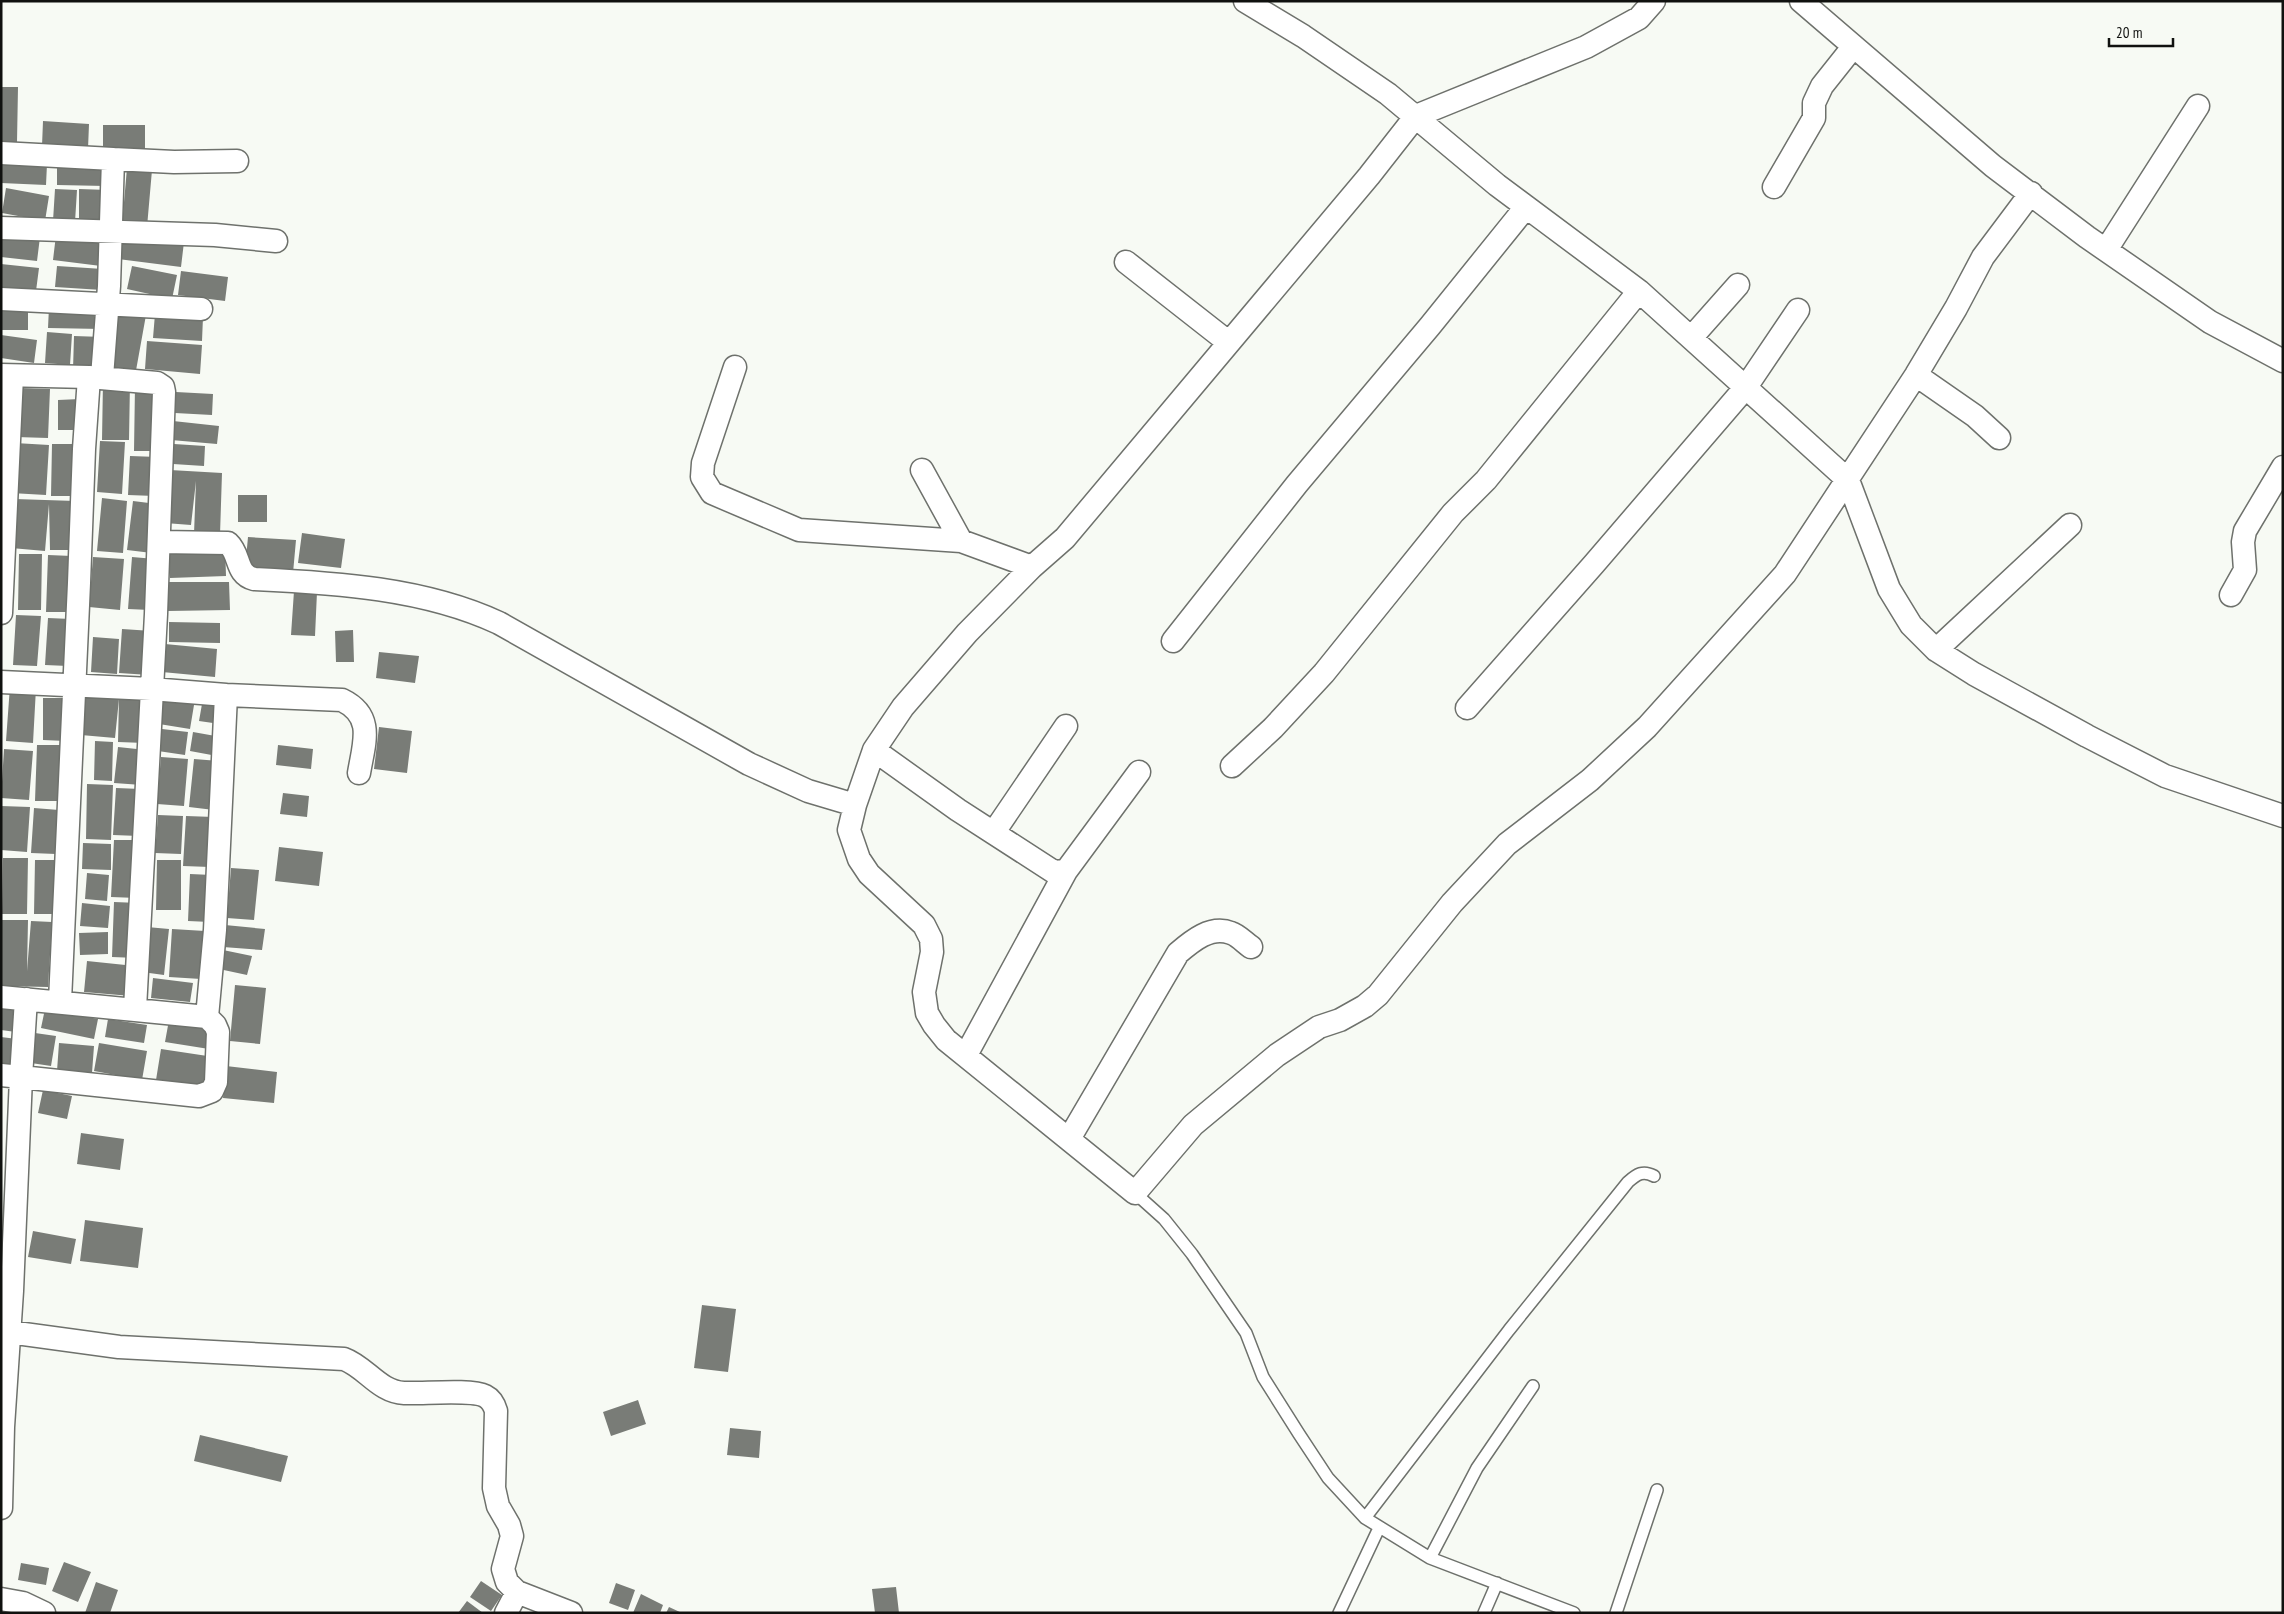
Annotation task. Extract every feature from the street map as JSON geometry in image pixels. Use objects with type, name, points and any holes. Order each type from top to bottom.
[{"type":"street","points":[[1245,1],[1303,36],[1388,94],[1464,158],[1639,291],[1848,480],[1889,589],[1911,625],[1936,650],[1974,674],[2078,731],[2166,776],[2283,816]]},
{"type":"street","points":[[1654,1],[1639,18],[1593,43],[1416,116],[1065,538],[1032,567],[967,633],[903,707],[874,750],[855,805],[849,830],[859,859],[869,874],[924,925],[931,938],[932,952],[924,992],[928,1013],[934,1025],[946,1040],[1135,1193],[1194,1125],[1277,1055],[1319,1027],[1340,1020],[1365,1006],[1378,995],[1452,903],[1507,844],[1590,780],[1647,727],[1785,574],[1916,375],[1956,308],[1983,257],[2031,193]]},
{"type":"street","points":[[1801,1],[1994,166],[2106,250],[2210,322],[2283,361]]},
{"type":"street","points":[[1774,187],[1814,118],[1814,103],[1822,86],[1853,46]]},
{"type":"street","points":[[2106,250],[2198,106]]},
{"type":"street","points":[[1,154],[174,162],[237,161]]},
{"type":"street","points":[[60,1001],[84,449],[108,305],[113,159]]},
{"type":"street","points":[[1173,641],[1297,484],[1430,326],[1526,206]]},
{"type":"street","points":[[1,228],[215,235],[276,241]]},
{"type":"street","points":[[1126,262],[1228,342]]},
{"type":"street","points":[[1691,338],[1738,286]]},
{"type":"street","points":[[1232,766],[1273,728],[1324,673],[1453,513],[1486,480],[1639,291]]},
{"type":"street","points":[[1,299],[202,309]]},
{"type":"street","points":[[1466,708],[1594,564],[1746,387],[1798,310]]},
{"type":"street","points":[[735,367],[703,463],[702,477],[712,493],[799,530],[961,541],[1032,567]]},
{"type":"street","points":[[1916,375],[1975,416],[1999,438]]},
{"type":"street","points":[[1,613],[7,376],[96,377],[158,383],[164,389],[159,542],[135,1009]]},
{"type":"street","points":[[2231,595],[2245,570],[2243,542],[2245,531],[2283,467]]},
{"type":"street","points":[[922,470],[961,541]]},
{"type":"street","points":[[1936,650],[2070,525]]},
{"type":"street","points":[[159,542],[228,543],[232,547],[242,572],[247,578],[319,582],[387,591],[437,601],[479,613],[749,764],[808,791],[855,805]]},
{"type":"street","points":[[1,682],[342,700],[354,706],[360,713],[366,729],[359,773]]},
{"type":"street","points":[[207,1017],[215,930],[226,695]]},
{"type":"street","points":[[994,832],[1066,726]]},
{"type":"street","points":[[874,750],[1054,872],[1066,871]]},
{"type":"street","points":[[966,1055],[1066,871],[1139,772]]},
{"type":"street","points":[[1069,1139],[1178,953],[1193,940],[1209,933],[1221,931],[1232,933],[1251,947]]},
{"type":"street","points":[[1,997],[60,1001],[207,1017],[216,1025],[218,1032],[216,1082],[212,1091],[204,1095],[11,1076]]},
{"type":"street","points":[[1,1508],[3,1426],[9,1332],[11,1076],[26,999]]},
{"type":"street","points":[[9,1332],[119,1347],[344,1359],[394,1392],[471,1393],[485,1396],[493,1403],[496,1411],[494,1471],[496,1499],[512,1532],[504,1563],[504,1573],[517,1592],[571,1613]]},
{"type":"street","points":[[506,1613],[517,1592]]},
{"type":"street","points":[[1,1599],[23,1603],[44,1613]]},
{"type":"lane","points":[[1365,1518],[1508,1330],[1628,1182],[1641,1173],[1647,1172],[1654,1176]]},
{"type":"lane","points":[[1135,1193],[1164,1218],[1192,1254],[1246,1333],[1263,1378],[1299,1434],[1328,1478],[1365,1518],[1430,1558],[1574,1613]]},
{"type":"lane","points":[[1430,1558],[1477,1468],[1533,1386]]},
{"type":"lane","points":[[1616,1613],[1657,1490]]},
{"type":"lane","points":[[1339,1613],[1379,1528]]},
{"type":"lane","points":[[1484,1613],[1497,1584]]},
{"type":"building","points":[[1,87],[18,87],[17,142],[1,142]]},
{"type":"building","points":[[43,121],[89,124],[88,149],[42,146]]},
{"type":"building","points":[[103,125],[145,125],[145,150],[103,150]]},
{"type":"building","points":[[57,161],[106,162],[106,186],[57,185]]},
{"type":"building","points":[[1,162],[47,164],[46,185],[1,183]]},
{"type":"building","points":[[127,168],[152,170],[147,227],[122,225]]},
{"type":"building","points":[[6,188],[49,196],[45,221],[2,213]]},
{"type":"building","points":[[55,189],[77,190],[75,222],[53,221]]},
{"type":"building","points":[[79,189],[108,190],[107,225],[79,224]]},
{"type":"building","points":[[1,233],[40,237],[37,261],[1,257]]},
{"type":"building","points":[[122,233],[184,242],[181,267],[118,259]]},
{"type":"building","points":[[56,235],[104,241],[101,266],[53,260]]},
{"type":"building","points":[[1,264],[39,268],[36,291],[1,287]]},
{"type":"building","points":[[57,266],[103,269],[102,290],[55,287]]},
{"type":"building","points":[[132,266],[177,275],[172,299],[127,289]]},
{"type":"building","points":[[181,271],[228,277],[225,301],[178,295]]},
{"type":"building","points":[[1,304],[28,304],[28,330],[1,330]]},
{"type":"building","points":[[49,307],[103,308],[102,329],[48,328]]},
{"type":"building","points":[[118,310],[146,315],[135,376],[107,371]]},
{"type":"building","points":[[155,314],[203,317],[202,341],[153,338]]},
{"type":"building","points":[[47,332],[72,334],[70,365],[45,363]]},
{"type":"building","points":[[1,335],[37,340],[34,363],[1,358]]},
{"type":"building","points":[[74,336],[103,337],[101,372],[73,370]]},
{"type":"building","points":[[147,341],[202,345],[200,374],[145,369]]},
{"type":"building","points":[[103,381],[130,382],[129,440],[102,440]]},
{"type":"building","points":[[135,386],[159,386],[157,451],[134,451]]},
{"type":"building","points":[[18,388],[50,389],[48,438],[16,437]]},
{"type":"building","points":[[176,392],[213,394],[212,415],[175,413]]},
{"type":"building","points":[[80,399],[81,430],[58,430],[58,400]]},
{"type":"building","points":[[173,421],[219,426],[217,444],[171,440]]},
{"type":"building","points":[[100,441],[125,442],[122,494],[97,492]]},
{"type":"building","points":[[15,443],[49,445],[46,495],[11,493]]},
{"type":"building","points":[[52,444],[80,444],[79,496],[51,496]]},
{"type":"building","points":[[174,444],[205,446],[204,466],[173,464]]},
{"type":"building","points":[[130,456],[158,457],[155,496],[128,495]]},
{"type":"building","points":[[170,470],[222,473],[220,535],[194,534],[196,481],[191,525],[165,523]]},
{"type":"building","points":[[238,495],[267,495],[267,522],[238,522]]},
{"type":"building","points":[[102,498],[127,501],[123,553],[97,551]]},
{"type":"building","points":[[15,499],[75,501],[75,550],[50,550],[49,504],[45,551],[11,548]]},
{"type":"building","points":[[133,501],[157,504],[152,553],[127,550]]},
{"type":"building","points":[[302,533],[345,539],[341,568],[298,563]]},
{"type":"building","points":[[248,537],[296,540],[293,573],[245,569]]},
{"type":"building","points":[[225,545],[226,576],[170,578],[169,546]]},
{"type":"building","points":[[19,554],[42,554],[41,610],[18,610]]},
{"type":"building","points":[[48,555],[72,556],[70,612],[46,612]]},
{"type":"building","points":[[93,557],[124,559],[120,610],[89,607]]},
{"type":"building","points":[[132,557],[155,559],[150,610],[128,609]]},
{"type":"building","points":[[168,582],[229,582],[230,610],[168,611]]},
{"type":"building","points":[[294,591],[317,592],[315,636],[291,635]]},
{"type":"building","points":[[16,615],[41,616],[37,666],[13,665]]},
{"type":"building","points":[[48,618],[71,619],[68,666],[45,665]]},
{"type":"building","points":[[169,622],[220,623],[220,643],[169,642]]},
{"type":"building","points":[[122,629],[152,631],[149,675],[119,673]]},
{"type":"building","points":[[353,630],[354,662],[336,662],[335,631]]},
{"type":"building","points":[[93,637],[119,639],[117,674],[91,672]]},
{"type":"building","points":[[165,644],[217,649],[215,677],[162,672]]},
{"type":"building","points":[[379,652],[419,656],[415,683],[376,678]]},
{"type":"building","points":[[10,686],[36,688],[33,743],[6,741]]},
{"type":"building","points":[[86,692],[146,695],[145,743],[118,742],[119,699],[115,738],[81,735]]},
{"type":"building","points":[[164,694],[195,699],[190,729],[159,724]]},
{"type":"building","points":[[43,698],[66,698],[66,741],[43,740]]},
{"type":"building","points":[[202,704],[223,707],[220,724],[199,721]]},
{"type":"building","points":[[379,727],[412,731],[407,773],[374,769]]},
{"type":"building","points":[[162,729],[188,732],[185,755],[158,751]]},
{"type":"building","points":[[193,732],[221,737],[217,756],[190,751]]},
{"type":"building","points":[[95,741],[113,742],[112,781],[94,780]]},
{"type":"building","points":[[37,745],[66,745],[65,801],[35,801]]},
{"type":"building","points":[[278,745],[313,749],[311,769],[276,765]]},
{"type":"building","points":[[118,747],[146,750],[142,785],[114,783]]},
{"type":"building","points":[[4,749],[33,751],[29,800],[1,798]]},
{"type":"building","points":[[161,757],[188,759],[184,806],[157,804]]},
{"type":"building","points":[[194,759],[219,761],[214,810],[189,807]]},
{"type":"building","points":[[87,784],[113,785],[111,840],[86,839]]},
{"type":"building","points":[[116,788],[141,789],[139,836],[113,835]]},
{"type":"building","points":[[283,793],[309,796],[307,817],[280,814]]},
{"type":"building","points":[[1,806],[30,807],[27,852],[1,850]]},
{"type":"building","points":[[34,808],[59,810],[56,854],[31,853]]},
{"type":"building","points":[[158,815],[183,816],[181,854],[155,853]]},
{"type":"building","points":[[186,816],[214,817],[210,867],[183,866]]},
{"type":"building","points":[[114,840],[139,840],[137,898],[111,897]]},
{"type":"building","points":[[83,843],[111,844],[111,870],[82,869]]},
{"type":"building","points":[[279,847],[323,852],[319,886],[275,881]]},
{"type":"building","points":[[3,858],[28,858],[27,914],[2,914]]},
{"type":"building","points":[[35,860],[58,860],[57,914],[34,914]]},
{"type":"building","points":[[157,860],[181,860],[181,910],[156,910]]},
{"type":"building","points":[[231,868],[259,870],[254,920],[227,918]]},
{"type":"building","points":[[87,873],[109,875],[107,901],[85,899]]},
{"type":"building","points":[[190,874],[212,875],[210,922],[188,921]]},
{"type":"building","points":[[114,902],[139,903],[137,958],[112,957]]},
{"type":"building","points":[[82,903],[110,906],[108,928],[80,926]]},
{"type":"building","points":[[1,920],[28,920],[27,971],[31,921],[52,922],[48,987],[1,986]]},
{"type":"building","points":[[225,925],[265,929],[262,950],[223,947]]},
{"type":"building","points":[[147,927],[169,929],[164,975],[142,972]]},
{"type":"building","points":[[172,929],[205,931],[201,979],[169,977]]},
{"type":"building","points":[[108,932],[108,954],[80,955],[79,933]]},
{"type":"building","points":[[223,950],[252,956],[247,975],[219,969]]},
{"type":"building","points":[[87,961],[135,966],[131,996],[84,992]]},
{"type":"building","points":[[153,978],[193,983],[190,1002],[151,998]]},
{"type":"building","points":[[235,985],[266,988],[260,1044],[230,1041]]},
{"type":"building","points":[[1,1007],[19,1009],[16,1032],[1,1030]]},
{"type":"building","points":[[45,1009],[98,1019],[94,1039],[41,1028]]},
{"type":"building","points":[[108,1019],[147,1025],[144,1043],[105,1037]]},
{"type":"building","points":[[169,1020],[213,1027],[209,1049],[165,1042]]},
{"type":"building","points":[[35,1033],[56,1036],[51,1066],[31,1063]]},
{"type":"building","points":[[1,1037],[17,1039],[14,1065],[1,1063]]},
{"type":"building","points":[[59,1043],[94,1046],[92,1073],[57,1071]]},
{"type":"building","points":[[99,1043],[147,1051],[142,1080],[94,1071]]},
{"type":"building","points":[[161,1049],[214,1057],[208,1089],[156,1080]]},
{"type":"building","points":[[226,1066],[277,1072],[274,1103],[223,1098]]},
{"type":"building","points":[[43,1090],[72,1096],[67,1119],[38,1113]]},
{"type":"building","points":[[81,1133],[124,1139],[120,1170],[77,1164]]},
{"type":"building","points":[[85,1220],[143,1228],[138,1268],[80,1261]]},
{"type":"building","points":[[33,1231],[76,1239],[71,1264],[28,1257]]},
{"type":"building","points":[[702,1305],[736,1309],[728,1372],[694,1368]]},
{"type":"building","points":[[638,1400],[646,1424],[611,1436],[603,1412]]},
{"type":"building","points":[[730,1428],[761,1431],[759,1458],[727,1455]]},
{"type":"building","points":[[200,1435],[288,1456],[281,1482],[194,1461]]},
{"type":"building","points":[[64,1562],[91,1572],[78,1602],[52,1591]]},
{"type":"building","points":[[21,1563],[49,1568],[46,1585],[18,1580]]},
{"type":"building","points":[[481,1581],[502,1595],[491,1611],[470,1597]]},
{"type":"building","points":[[96,1582],[118,1590],[110,1613],[85,1613]]},
{"type":"building","points":[[616,1583],[635,1590],[628,1610],[609,1603]]},
{"type":"building","points":[[896,1587],[899,1613],[875,1613],[872,1589]]},
{"type":"building","points":[[641,1594],[663,1605],[660,1613],[633,1613]]},
{"type":"building","points":[[467,1601],[483,1613],[458,1613]]},
{"type":"building","points":[[669,1607],[682,1613],[666,1613]]}]
